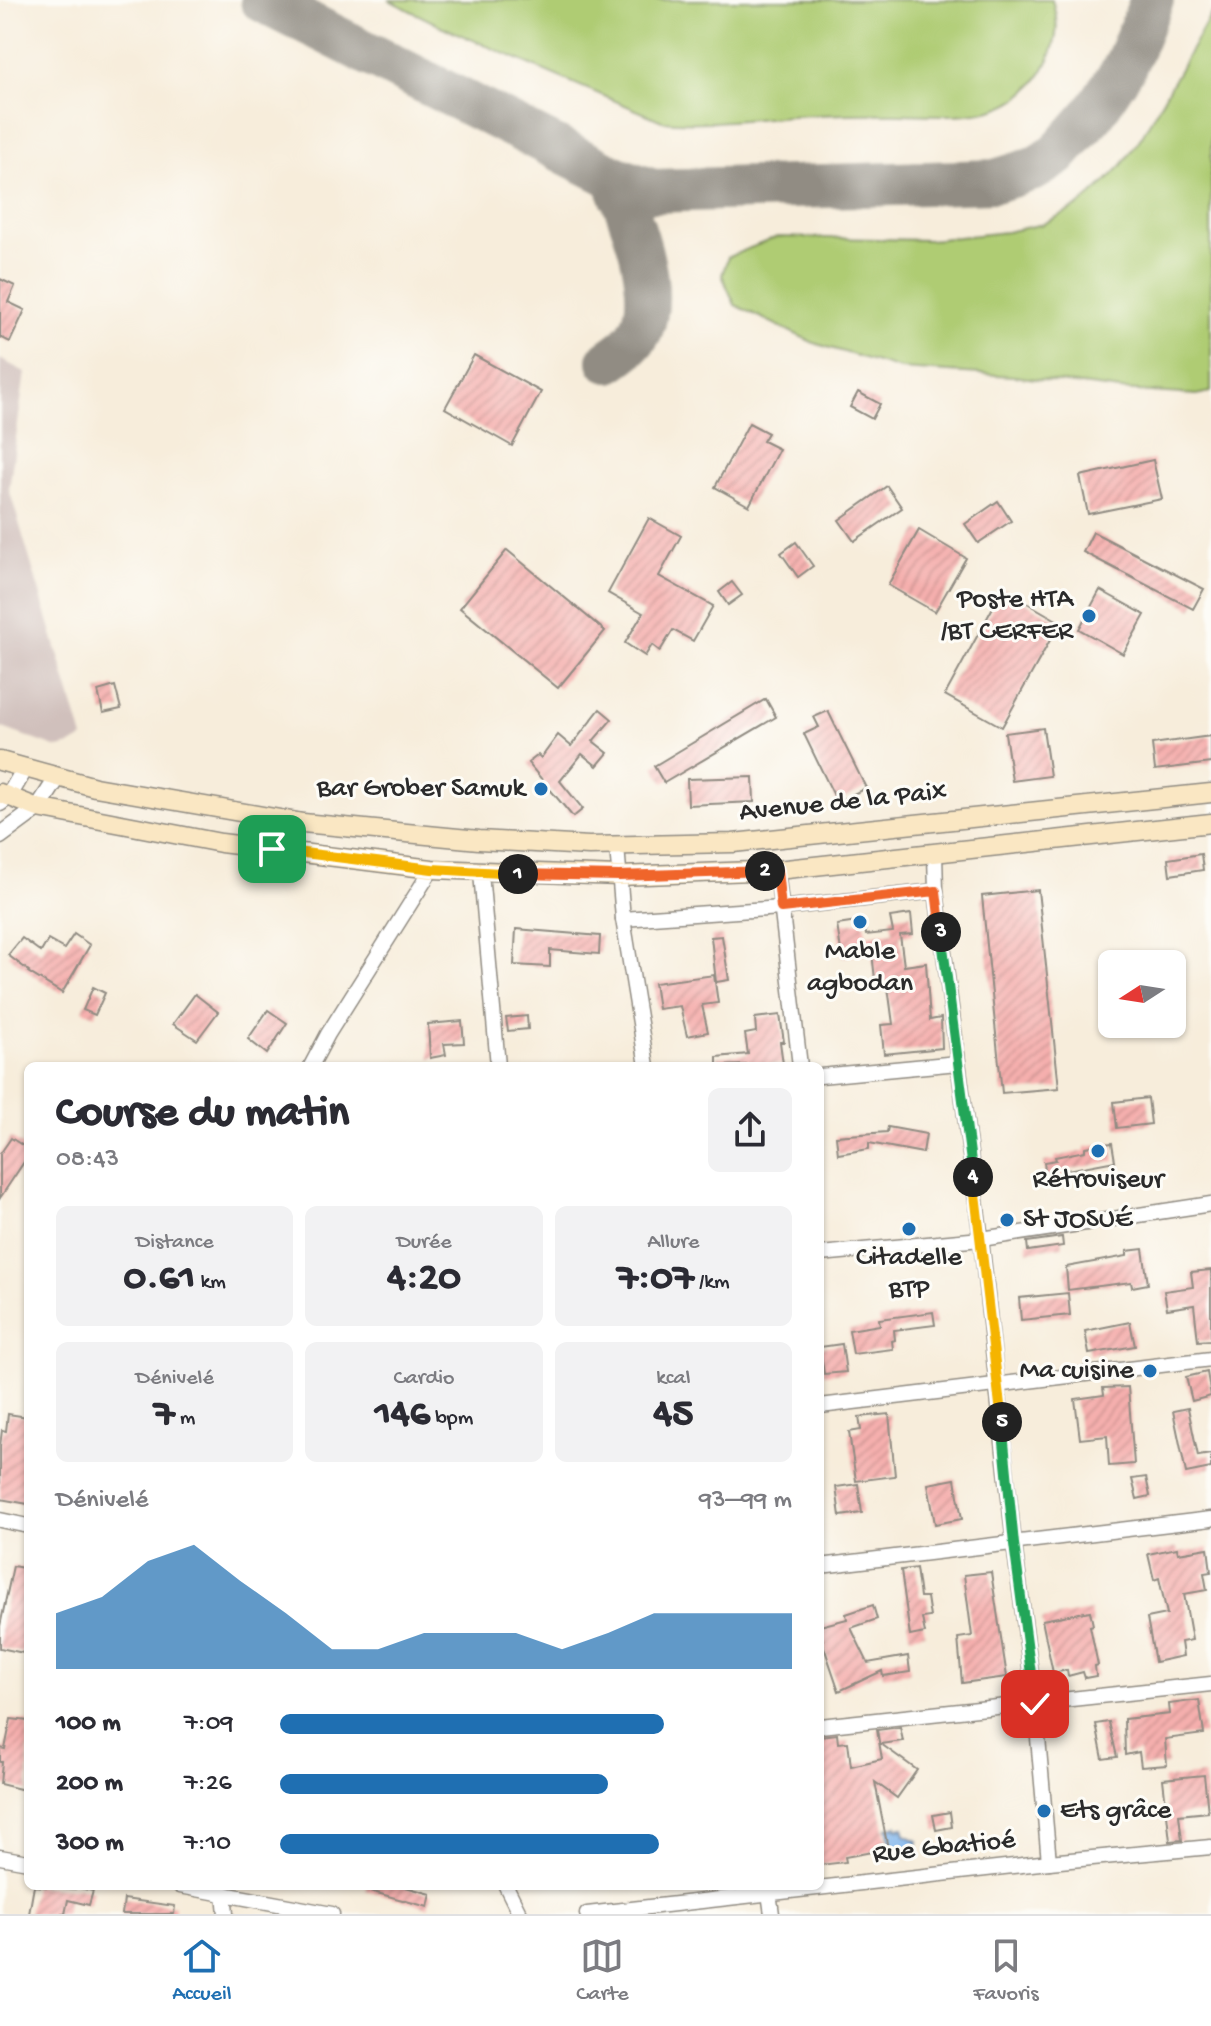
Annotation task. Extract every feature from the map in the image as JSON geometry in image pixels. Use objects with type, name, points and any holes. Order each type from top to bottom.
[{"type":"main road","name":"Avenue de la Paix","points":[[0,761],[95,787],[303,823],[479,840],[617,846],[733,843],[1211,793]]},
{"type":"main road","points":[[3,797],[38,808],[174,836],[432,869],[619,876],[777,870],[1211,823]]},
{"type":"street","points":[[3,797],[24,770]]},
{"type":"street","points":[[0,836],[38,808],[58,777]]},
{"type":"street","points":[[617,846],[623,919],[646,1062]]},
{"type":"street","points":[[935,854],[936,891],[981,1239],[1014,1544],[1035,1704],[1049,1862]]},
{"type":"street","points":[[313,1062],[432,869]]},
{"type":"street","points":[[777,870],[800,1062]]},
{"type":"street","points":[[481,873],[498,1062]]},
{"type":"street","points":[[623,919],[781,908],[936,891]]},
{"type":"street","points":[[824,1076],[958,1063]]},
{"type":"street","points":[[824,1254],[981,1239],[1211,1204]]},
{"type":"street","points":[[824,1405],[1211,1359]]},
{"type":"street","points":[[824,1566],[1211,1519]]},
{"type":"street","points":[[0,1520],[24,1525]]},
{"type":"street","points":[[824,1726],[1211,1684]]},
{"type":"street","name":"Rue Gbatioé","points":[[824,1884],[1211,1847]]},
{"type":"street","points":[[0,1857],[24,1861]]},
{"type":"street","points":[[205,1890],[332,1914]]},
{"type":"street","points":[[508,1890],[520,1914]]},
{"type":"street","points":[[768,1890],[772,1914]]},
{"type":"street","name":"Rue Gbatioé","points":[[587,1914],[768,1890]]},
{"type":"street","points":[[224,1893],[226,1914]]},
{"type":"shaded area","points":[[0,359],[25,372],[9,489],[83,738],[58,748],[0,727]]},
{"type":"green space","points":[[389,0],[1052,0],[1056,30],[1049,59],[1037,80],[1022,95],[986,111],[945,115],[815,115],[681,122],[662,121],[445,28]]},
{"type":"green space","points":[[1211,14],[1211,392],[1197,395],[1120,390],[1013,376],[900,369],[814,343],[735,305],[722,275],[728,257],[777,237],[930,240],[1006,232],[1043,224],[1077,207],[1122,165],[1142,136]]},
{"type":"water","points":[[897,1825],[897,1828],[903,1827],[905,1835],[918,1841],[916,1849],[893,1854],[887,1828]]},
{"type":"building","points":[[0,279],[15,286],[8,302],[25,310],[10,342],[0,337]]},
{"type":"building","points":[[474,355],[541,392],[512,446],[445,408]]},
{"type":"building","points":[[858,392],[880,404],[872,419],[850,407]]},
{"type":"building","points":[[749,423],[768,433],[763,441],[779,449],[749,506],[715,487]]},
{"type":"building","points":[[1153,460],[1162,499],[1088,514],[1080,476]]},
{"type":"building","points":[[887,486],[902,508],[854,541],[839,520]]},
{"type":"building","points":[[998,501],[1011,521],[978,543],[965,524]]},
{"type":"building","points":[[649,518],[681,536],[659,576],[713,606],[693,641],[673,630],[660,651],[652,645],[645,656],[625,643],[643,613],[608,593]]},
{"type":"building","points":[[919,530],[966,558],[935,612],[888,585]]},
{"type":"building","points":[[1093,532],[1204,589],[1193,609],[1083,552]]},
{"type":"building","points":[[796,542],[813,566],[798,577],[781,553]]},
{"type":"building","points":[[507,550],[605,631],[558,688],[460,608]]},
{"type":"building","points":[[732,582],[742,595],[728,605],[719,592]]},
{"type":"building","points":[[1003,589],[1060,622],[1002,727],[945,695]]},
{"type":"building","points":[[1100,590],[1145,615],[1123,654],[1079,629]]},
{"type":"building","points":[[115,686],[121,709],[103,713],[98,691]]},
{"type":"building","points":[[766,699],[776,717],[664,783],[654,766]]},
{"type":"building","points":[[600,709],[612,719],[593,741],[608,753],[597,766],[582,754],[560,781],[583,809],[573,817],[528,763],[538,755],[541,758],[558,735],[571,746]]},
{"type":"building","points":[[828,711],[866,788],[837,802],[804,734],[819,727],[814,717]]},
{"type":"building","points":[[1043,728],[1050,776],[1012,781],[1005,733]]},
{"type":"building","points":[[1211,736],[1211,763],[1155,770],[1152,744]]},
{"type":"building","points":[[753,777],[754,802],[688,805],[687,779]]},
{"type":"building","points":[[1201,854],[1203,870],[1170,875],[1168,859]]},
{"type":"building","points":[[1038,890],[1059,1088],[1002,1093],[982,896]]},
{"type":"building","points":[[911,914],[913,934],[900,935],[904,966],[926,963],[930,1020],[941,1018],[942,1048],[884,1054],[881,1025],[893,1024],[888,987],[876,988],[872,953],[842,957],[837,925],[864,921],[866,935],[893,932],[890,917]]},
{"type":"building","points":[[516,929],[600,936],[599,954],[550,950],[550,967],[514,965]]},
{"type":"building","points":[[74,934],[90,945],[62,993],[8,955],[22,938],[41,952],[48,940],[64,949]]},
{"type":"building","points":[[722,936],[729,980],[716,982],[711,937]]},
{"type":"building","points":[[714,975],[718,1003],[702,1005],[708,1032],[687,1036],[680,1006],[658,1009],[654,983]]},
{"type":"building","points":[[93,987],[105,993],[95,1015],[83,1010]]},
{"type":"building","points":[[195,994],[218,1012],[197,1040],[173,1024]]},
{"type":"building","points":[[268,1010],[287,1023],[267,1054],[248,1039]]},
{"type":"building","points":[[780,1015],[784,1042],[780,1042],[783,1062],[717,1062],[717,1057],[748,1054],[745,1034],[756,1032],[755,1018]]},
{"type":"building","points":[[527,1016],[528,1029],[508,1031],[506,1018]]},
{"type":"building","points":[[462,1021],[464,1043],[444,1044],[446,1055],[430,1058],[428,1024]]},
{"type":"building","points":[[1148,1098],[1151,1124],[1117,1128],[1114,1102]]},
{"type":"building","points":[[888,1127],[926,1134],[923,1153],[869,1143],[869,1149],[838,1154],[836,1136],[887,1132]]},
{"type":"building","points":[[11,1138],[24,1146],[24,1162],[0,1198],[0,1154]]},
{"type":"building","points":[[1112,1143],[1115,1161],[1067,1170],[1068,1174],[1046,1178],[1044,1162],[1085,1151],[1085,1147]]},
{"type":"building","points":[[1062,1237],[1063,1246],[1028,1251],[1027,1242]]},
{"type":"building","points":[[1143,1249],[1148,1284],[1132,1287],[1131,1282],[1068,1290],[1066,1267],[1127,1256],[1127,1251]]},
{"type":"building","points":[[1211,1270],[1211,1340],[1198,1341],[1194,1305],[1167,1309],[1164,1291],[1193,1287],[1191,1272]]},
{"type":"building","points":[[1068,1293],[1070,1315],[1021,1320],[1019,1298]]},
{"type":"building","points":[[933,1312],[935,1325],[894,1330],[893,1349],[853,1354],[849,1330],[880,1325],[879,1319]]},
{"type":"building","points":[[1130,1322],[1135,1346],[1089,1354],[1085,1331]]},
{"type":"building","points":[[842,1344],[846,1372],[824,1374],[824,1346]]},
{"type":"building","points":[[1207,1372],[1211,1396],[1192,1401],[1186,1377]]},
{"type":"building","points":[[1128,1387],[1134,1464],[1109,1466],[1107,1436],[1080,1439],[1075,1399],[1104,1395],[1103,1388]]},
{"type":"building","points":[[1188,1408],[1198,1456],[1211,1454],[1211,1468],[1186,1473],[1173,1411]]},
{"type":"building","points":[[8,1414],[24,1416],[24,1503],[0,1499],[0,1446],[2,1430],[6,1431]]},
{"type":"building","points":[[889,1414],[895,1476],[856,1481],[849,1432],[861,1430],[859,1417]]},
{"type":"building","points":[[1146,1477],[1150,1496],[1137,1499],[1132,1479]]},
{"type":"building","points":[[955,1479],[962,1519],[935,1524],[928,1484]]},
{"type":"building","points":[[858,1484],[862,1513],[840,1516],[836,1487]]},
{"type":"building","points":[[1177,1548],[1178,1553],[1208,1548],[1211,1572],[1204,1573],[1207,1590],[1184,1594],[1192,1640],[1181,1642],[1183,1656],[1155,1662],[1147,1618],[1167,1614],[1159,1578],[1154,1580],[1148,1554]]},
{"type":"building","points":[[13,1566],[24,1568],[24,1653],[0,1648],[0,1626]]},
{"type":"building","points":[[916,1568],[920,1597],[927,1597],[930,1617],[922,1618],[925,1633],[910,1636],[901,1570]]},
{"type":"building","points":[[991,1572],[1007,1677],[962,1683],[958,1638],[972,1636],[964,1575]]},
{"type":"building","points":[[873,1605],[877,1619],[851,1628],[868,1663],[908,1656],[910,1672],[883,1676],[882,1671],[839,1691],[824,1647],[824,1625],[847,1619],[846,1614]]},
{"type":"building","points":[[1090,1611],[1098,1665],[1095,1666],[1096,1676],[1085,1678],[1083,1672],[1068,1676],[1067,1670],[1053,1673],[1042,1620]]},
{"type":"building","points":[[1199,1700],[1204,1734],[1165,1739],[1167,1765],[1141,1767],[1139,1752],[1125,1755],[1124,1719],[1170,1714],[1169,1704]]},
{"type":"building","points":[[11,1719],[24,1721],[24,1790],[0,1784],[0,1748],[5,1749]]},
{"type":"building","points":[[1109,1722],[1117,1757],[1103,1759],[1096,1724]]},
{"type":"building","points":[[900,1727],[903,1741],[881,1744],[917,1770],[897,1798],[875,1782],[888,1849],[845,1857],[846,1862],[824,1865],[824,1736],[837,1734],[838,1743],[848,1742],[851,1766],[882,1759],[877,1730]]},
{"type":"building","points":[[1204,1775],[1208,1812],[1179,1815],[1182,1840],[1170,1841],[1163,1779]]},
{"type":"building","points":[[950,1812],[952,1827],[936,1830],[933,1815]]},
{"type":"building","points":[[33,1890],[93,1891],[89,1905],[68,1900],[65,1914],[29,1914]]},
{"type":"building","points":[[366,1890],[416,1890],[431,1894],[428,1907]]},
{"type":"building","points":[[124,1899],[175,1906],[174,1914],[122,1914]]},
{"type":"taxiway","points":[[262,0],[614,177],[653,191],[995,181],[1034,169],[1057,155],[1094,113],[1125,66],[1152,0]]},
{"type":"taxiway","points":[[609,361],[631,344],[641,330],[647,294],[641,253],[614,177]]},
{"type":"place","name":"Poste HTA /BT CERFER","points":[[1089,616]]},
{"type":"place","name":"Bar Grober Samuk","points":[[541,789]]},
{"type":"place","name":"Mable agbodan","points":[[860,922]]},
{"type":"place","name":"Rétroviseur","points":[[1098,1151]]},
{"type":"place","name":"St JOSUÉ","points":[[1007,1220]]},
{"type":"place","name":"Citadelle BTP","points":[[909,1229]]},
{"type":"place","name":"Ma cuisine","points":[[1150,1371]]},
{"type":"place","name":"Ets grâce","points":[[1044,1811]]},
{"type":"route","points":[[272,849],[481,873],[619,876],[777,870],[781,908],[936,891],[981,1239],[1014,1544],[1035,1704]]}]
